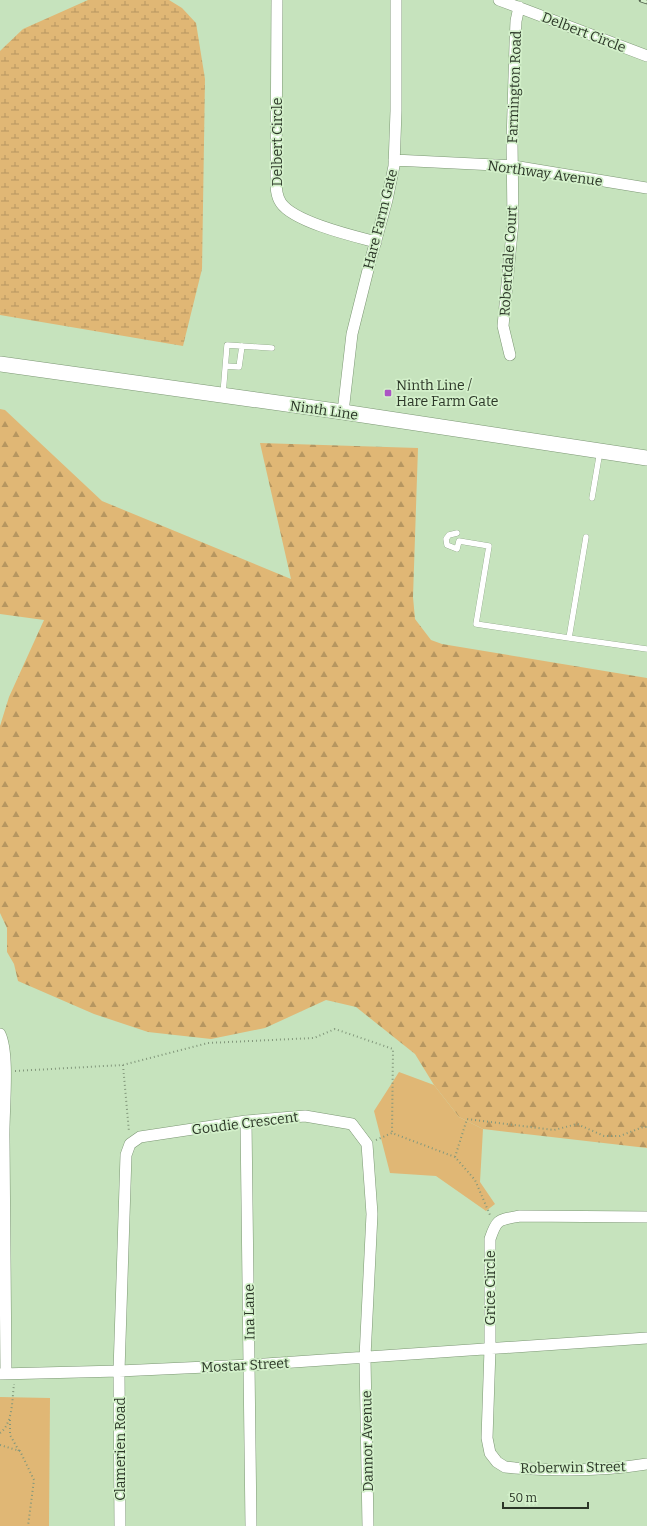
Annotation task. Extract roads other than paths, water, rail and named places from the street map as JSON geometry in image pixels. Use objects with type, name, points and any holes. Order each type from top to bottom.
[{"type":"main road","name":"Ninth Line","points":[[0,364],[343,412],[647,458]]},
{"type":"street","name":"Delbert Circle","points":[[277,0],[277,193],[280,200],[289,210],[304,219],[376,242]]},
{"type":"street","name":"Hare Farm Gate","points":[[343,412],[352,334],[390,189],[394,160],[397,50],[396,0]]},
{"type":"street","name":"Delbert Circle","points":[[499,0],[647,56]]},
{"type":"street","name":"Farmington Road","points":[[513,166],[512,142],[515,45],[516,21],[519,7]]},
{"type":"street","name":"Northway Avenue","points":[[394,160],[513,166],[647,188]]},
{"type":"street","name":"Robertdale Court","points":[[510,355],[503,326],[513,222],[513,166]]},
{"type":"street","points":[[0,1034],[3,1041],[5,1072],[2,1138],[2,1257],[7,1374]]},
{"type":"street","name":"Goudie Crescent","points":[[119,1371],[126,1155],[130,1144],[140,1137],[246,1121],[305,1116],[352,1124],[367,1144],[372,1214],[365,1357]]},
{"type":"street","name":"Ina Lane","points":[[246,1121],[251,1526]]},
{"type":"street","name":"Grice Circle","points":[[490,1349],[490,1239],[494,1226],[501,1220],[520,1216],[647,1217]]},
{"type":"street","points":[[490,1349],[647,1338]]},
{"type":"street","name":"Mostar Street","points":[[7,1374],[250,1365],[490,1349]]},
{"type":"street","name":"Roberwin Street","points":[[490,1349],[487,1438],[490,1453],[497,1462],[505,1467],[536,1470],[647,1464]]},
{"type":"street","name":"Dannor Avenue","points":[[365,1357],[368,1526]]},
{"type":"street","name":"Clamerien Road","points":[[119,1371],[120,1526]]},
{"type":"lane","points":[[223,396],[228,345],[272,348]]},
{"type":"lane","points":[[226,366],[239,367],[242,346]]},
{"type":"lane","points":[[592,498],[600,450]]},
{"type":"lane","points":[[458,537],[489,546],[476,624],[647,649]]},
{"type":"lane","points":[[569,638],[586,537]]},
{"type":"railway","points":[[641,0],[647,2]]},
{"type":"place","name":"Ninth Line / Hare Farm Gate","points":[[388,393]]}]
